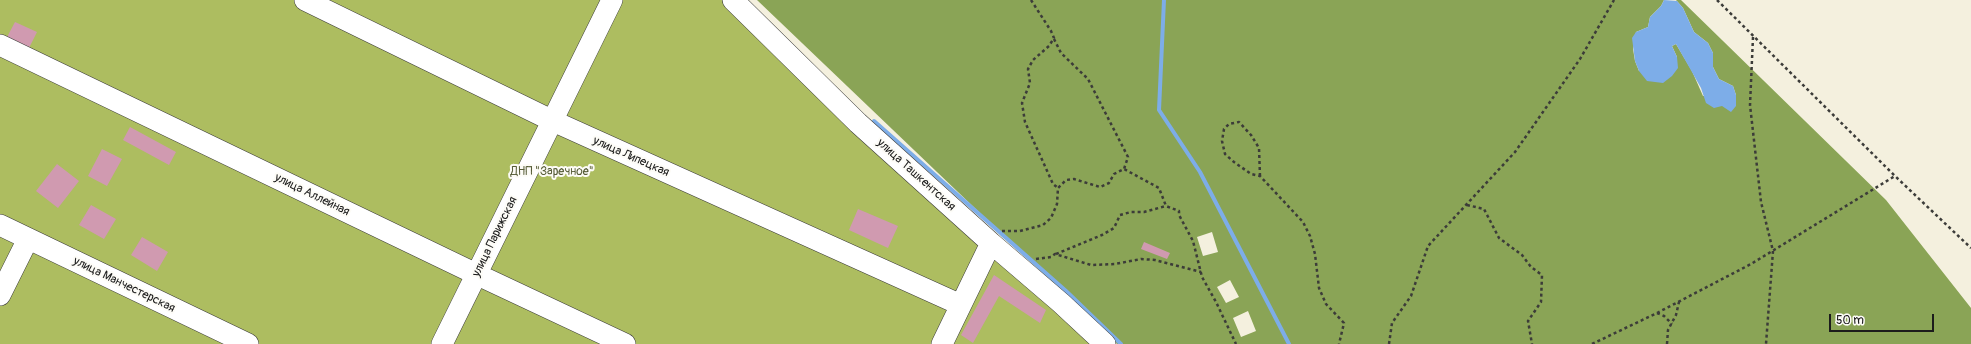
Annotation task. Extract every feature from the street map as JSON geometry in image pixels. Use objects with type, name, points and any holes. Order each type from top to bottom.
[{"type":"street","name":"улица Липецкая","points":[[305,0],[553,121],[961,305]]},
{"type":"street","name":"улица Парижская","points":[[442,344],[612,0]]},
{"type":"street","name":"улица Ташкентская","points":[[733,0],[858,123],[997,237],[1061,303],[1105,344]]},
{"type":"street","name":"улица Аллейная","points":[[0,44],[624,344]]},
{"type":"street","name":"улица Манчестерская","points":[[0,225],[248,344]]},
{"type":"street","points":[[942,344],[997,237]]},
{"type":"street","points":[[0,295],[28,239]]},
{"type":"path","points":[[1031,0],[1048,25],[1061,53],[1088,79],[1128,157],[1124,170]]},
{"type":"path","points":[[1389,344],[1392,323],[1411,296],[1428,246],[1515,152],[1580,60],[1614,0]]},
{"type":"path","points":[[1717,0],[1895,176],[1971,248]]},
{"type":"path","points":[[1753,36],[1750,105],[1761,202],[1773,250],[1766,344]]},
{"type":"path","points":[[1054,38],[1049,46],[1033,60],[1028,69],[1030,83],[1022,103],[1025,122],[1053,184],[1058,188]]},
{"type":"path","points":[[1260,176],[1259,148],[1251,135],[1239,122],[1229,124],[1224,129],[1222,141],[1225,154],[1251,174],[1260,176],[1303,222],[1310,236],[1315,254],[1319,288],[1326,304],[1344,323],[1339,344]]},
{"type":"path","points":[[997,237],[1043,225],[1051,218],[1057,204],[1058,188],[1066,180],[1074,179],[1100,187],[1109,183],[1114,174],[1124,170],[1159,188],[1166,206]]},
{"type":"path","points":[[1592,344],[1657,313],[1751,264],[1895,176]]},
{"type":"path","points":[[1467,205],[1484,209],[1499,238],[1522,255],[1531,267],[1542,275],[1542,302],[1528,321],[1532,344]]},
{"type":"path","points":[[1034,259],[1051,257],[1102,235],[1114,228],[1120,215],[1131,212],[1144,212],[1166,206],[1179,211],[1179,215],[1193,241],[1201,272],[1236,344]]},
{"type":"path","points":[[1055,254],[1091,264],[1115,264],[1141,260],[1155,260],[1201,272]]},
{"type":"path","points":[[1668,343],[1668,330],[1676,315],[1679,301]]},
{"type":"path","points":[[1657,313],[1664,316],[1672,324]]},
{"type":"green space","name":"ДНП \"Заречное\"","points":[[0,0],[733,0],[1104,344],[0,344]]},
{"type":"green space","points":[[757,0],[1664,0],[1661,6],[1650,17],[1648,27],[1636,32],[1633,49],[1635,61],[1639,71],[1677,57],[1672,46],[1676,44],[1692,71],[1703,96],[1736,95],[1733,86],[1719,79],[1713,67],[1713,53],[1708,43],[1694,32],[1683,8],[1676,0],[1681,0],[1886,200],[1971,308],[1971,344],[1117,344]],"holes":[[[1212,232],[1218,252],[1203,256],[1197,237]],[[1230,280],[1239,297],[1226,303],[1217,287]],[[1248,311],[1256,331],[1241,337],[1233,318]]]},
{"type":"water","points":[[1664,0],[1677,1],[1683,8],[1694,32],[1708,43],[1713,53],[1713,67],[1719,79],[1733,86],[1736,95],[1736,106],[1731,112],[1722,106],[1714,108],[1706,103],[1701,88],[1676,44],[1672,46],[1677,57],[1678,68],[1672,76],[1663,83],[1647,81],[1639,71],[1635,61],[1632,38],[1636,32],[1648,27],[1650,17],[1661,6]]},
{"type":"building","points":[[15,22],[37,32],[28,50],[6,39]]},
{"type":"building","points":[[130,127],[176,152],[169,165],[123,140]]},
{"type":"building","points":[[102,149],[122,159],[107,186],[88,176]]},
{"type":"building","points":[[57,164],[79,181],[58,208],[36,191]]},
{"type":"building","points":[[91,205],[116,219],[104,239],[79,225]]},
{"type":"building","points":[[858,209],[898,226],[888,248],[849,230]]},
{"type":"building","points":[[142,237],[168,252],[157,271],[131,255]]},
{"type":"building","points":[[1144,242],[1170,253],[1167,259],[1141,249]]},
{"type":"building","points":[[994,275],[1046,310],[1040,323],[999,296],[973,343],[961,335]]},
{"type":"waterway","points":[[1164,0],[1159,110],[1200,172],[1289,344]]},
{"type":"waterway","points":[[874,121],[1066,291],[1121,344]]}]
